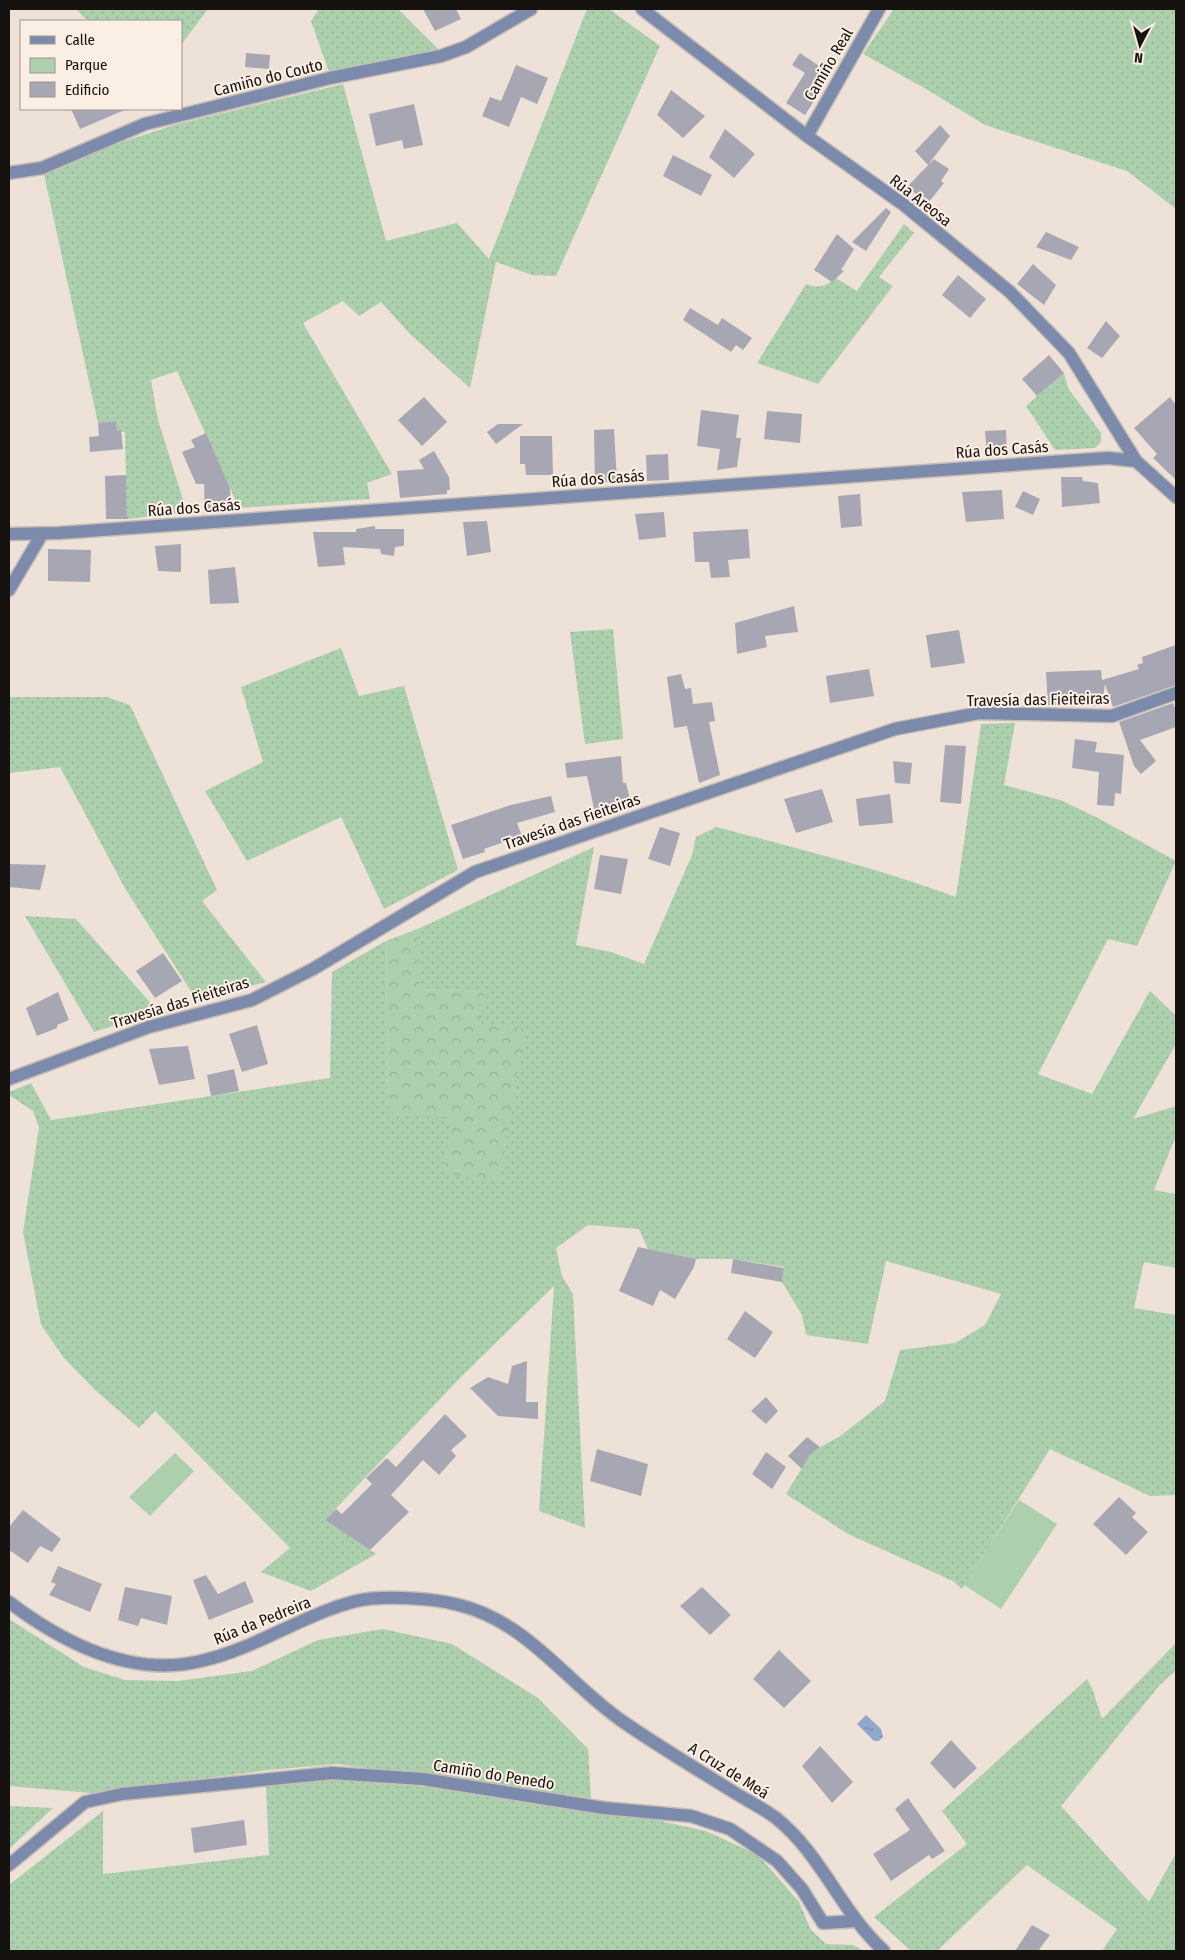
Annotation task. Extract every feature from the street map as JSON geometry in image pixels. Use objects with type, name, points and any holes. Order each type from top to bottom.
[{"type":"street","name":"Camiño do Couto","points":[[9,173],[42,168],[145,124],[330,78],[441,56],[466,48],[531,9]]},
{"type":"street","name":"Rúa Areosa","points":[[642,9],[807,136],[904,205],[1010,292],[1069,353],[1136,461]]},
{"type":"street","name":"Camiño Real","points":[[807,136],[878,9]]},
{"type":"street","name":"Rúa dos Casás","points":[[9,534],[42,534],[1108,458],[1136,461]]},
{"type":"street","points":[[1136,461],[1176,497]]},
{"type":"street","points":[[9,590],[42,534]]},
{"type":"street","name":"Travesía das Fieiteiras","points":[[9,1079],[149,1027],[252,1000],[312,968],[475,872],[895,729],[979,713],[1112,716],[1176,693]]},
{"type":"street","name":"Rúa da Pedreira","points":[[9,1602],[63,1637],[87,1649],[112,1658],[156,1665],[199,1662],[243,1649],[328,1610],[358,1601],[412,1598],[459,1605],[499,1620],[532,1641]]},
{"type":"street","name":"A Cruz de Meá","points":[[532,1641],[583,1690],[619,1719],[776,1818],[814,1857],[856,1921],[884,1951]]},
{"type":"street","name":"Camiño do Penedo","points":[[9,1865],[85,1802],[122,1794],[332,1773],[423,1779],[604,1808],[691,1816],[730,1829],[777,1861],[802,1889],[823,1923],[856,1921]]},
{"type":"green space","points":[[76,9],[208,9],[182,44],[182,20],[87,20]]},
{"type":"green space","points":[[319,9],[398,9],[441,52],[329,72],[311,21]]},
{"type":"green space","points":[[587,9],[609,9],[660,46],[556,276],[532,275],[496,262],[470,388],[410,334],[381,302],[359,316],[343,301],[303,323],[392,474],[367,483],[370,499],[239,508],[177,371],[151,380],[158,420],[187,512],[127,519],[125,432],[117,431],[116,421],[98,423],[44,174],[101,149],[174,125],[343,84],[386,241],[457,223],[489,259]]},
{"type":"green space","points":[[894,9],[1176,9],[1176,209],[1127,171],[985,125],[863,54]]},
{"type":"green space","points":[[904,224],[914,233],[879,277],[893,286],[818,384],[757,363],[806,284],[822,286],[836,278],[857,291]]},
{"type":"green space","points":[[1064,373],[1068,388],[1101,433],[1101,442],[1095,448],[1055,450],[1026,406]]},
{"type":"green space","points":[[613,629],[623,739],[585,744],[570,632]]},
{"type":"green space","points":[[341,648],[359,696],[404,686],[458,870],[384,909],[341,817],[247,861],[205,791],[263,762],[241,687]]},
{"type":"green space","points":[[9,697],[107,697],[130,705],[217,890],[202,901],[266,982],[196,999],[126,890],[60,767],[10,773]]},
{"type":"green space","points":[[1015,723],[1004,785],[1060,800],[1096,817],[1176,861],[1137,946],[1108,939],[1038,1074],[1092,1094],[1150,991],[1176,1016],[1176,1044],[1133,1119],[1176,1106],[1176,1136],[1154,1190],[1176,1194],[1176,1268],[1144,1262],[1134,1308],[1176,1315],[1176,1495],[1150,1496],[1050,1449],[962,1589],[953,1581],[848,1534],[786,1494],[809,1456],[820,1447],[839,1437],[885,1401],[900,1350],[955,1343],[985,1325],[1001,1294],[886,1261],[868,1344],[806,1335],[802,1315],[782,1282],[784,1267],[733,1259],[696,1259],[648,1249],[639,1229],[588,1225],[556,1248],[562,1276],[573,1294],[585,1528],[539,1511],[554,1286],[460,1378],[325,1520],[376,1554],[311,1591],[261,1572],[290,1548],[155,1411],[139,1428],[94,1389],[64,1358],[41,1325],[23,1232],[39,1128],[33,1111],[9,1095],[9,1092],[31,1083],[51,1120],[330,1078],[332,972],[386,941],[388,1112],[481,1024],[484,992],[420,989],[420,928],[594,847],[576,945],[611,952],[644,964],[692,855],[696,837],[716,827],[867,868],[956,897],[981,724]]},
{"type":"green space","points":[[25,916],[76,919],[155,1008],[154,1013],[94,1032]]},
{"type":"green space","points":[[420,928],[420,989],[485,992],[481,1024],[525,1029],[500,1182],[444,1174],[451,1119],[388,1112],[386,941]]},
{"type":"green space","points":[[175,1453],[194,1471],[150,1516],[129,1497]]},
{"type":"green space","points":[[1019,1500],[1057,1524],[1001,1609],[964,1585]]},
{"type":"green space","points":[[9,1619],[84,1667],[125,1680],[178,1681],[252,1671],[318,1640],[383,1629],[452,1644],[538,1698],[588,1749],[591,1798],[337,1764],[269,1770],[91,1793],[9,1786]]},
{"type":"green space","points":[[1176,1643],[1176,1670],[1159,1686],[1061,1806],[1149,1902],[1176,1853],[1176,1951],[1102,1951],[1117,1929],[1027,1865],[937,1951],[911,1951],[874,1917],[967,1844],[942,1811],[1087,1679],[1092,1688],[1102,1719]]},
{"type":"green space","points":[[338,1780],[427,1787],[539,1805],[656,1820],[706,1831],[758,1855],[799,1902],[811,1930],[826,1944],[853,1945],[864,1951],[9,1951],[9,1885],[103,1811],[103,1874],[269,1855],[266,1786]]},
{"type":"green space","points":[[9,1806],[53,1808],[9,1849]]},
{"type":"water","points":[[866,1715],[881,1729],[883,1737],[879,1741],[874,1741],[857,1724]]},
{"type":"building","points":[[423,9],[456,9],[461,19],[435,31]]},
{"type":"building","points":[[246,53],[270,55],[269,69],[245,67]]},
{"type":"building","points":[[800,53],[831,74],[805,115],[786,103],[805,73],[792,65]]},
{"type":"building","points":[[516,65],[548,78],[537,104],[521,97],[509,127],[482,116],[490,97],[501,101]]},
{"type":"building","points":[[671,90],[705,116],[683,138],[657,115]]},
{"type":"building","points":[[414,104],[423,145],[404,149],[402,140],[376,146],[369,114]]},
{"type":"building","points":[[71,110],[125,110],[80,129]]},
{"type":"building","points":[[940,125],[950,136],[928,165],[915,151]]},
{"type":"building","points":[[725,129],[755,154],[734,178],[709,157]]},
{"type":"building","points":[[673,155],[712,175],[701,196],[663,176]]},
{"type":"building","points":[[934,159],[949,169],[941,181],[944,183],[928,203],[907,187]]},
{"type":"building","points":[[886,208],[891,212],[866,251],[852,242]]},
{"type":"building","points":[[1046,232],[1079,247],[1071,260],[1036,247]]},
{"type":"building","points":[[837,234],[854,249],[841,270],[844,271],[832,282],[814,270]]},
{"type":"building","points":[[1033,264],[1056,285],[1044,305],[1017,284]]},
{"type":"building","points":[[958,275],[986,299],[970,318],[942,295]]},
{"type":"building","points":[[690,308],[718,325],[722,318],[752,338],[743,350],[736,345],[731,352],[683,320]]},
{"type":"building","points":[[1106,321],[1120,336],[1102,358],[1087,348]]},
{"type":"building","points":[[1049,355],[1064,373],[1037,396],[1022,379]]},
{"type":"building","points":[[424,397],[447,422],[422,446],[398,420]]},
{"type":"building","points":[[1170,397],[1176,405],[1176,480],[1153,458],[1157,454],[1134,428]]},
{"type":"building","points":[[701,410],[739,415],[736,438],[741,438],[737,467],[717,470],[720,449],[697,446]]},
{"type":"building","points":[[767,411],[802,414],[800,443],[764,439]]},
{"type":"building","points":[[116,421],[117,431],[121,430],[123,449],[90,452],[89,437],[99,436],[98,423]]},
{"type":"building","points":[[498,424],[523,424],[496,444],[487,432]]},
{"type":"building","points":[[614,429],[617,482],[595,482],[594,430]]},
{"type":"building","points":[[1006,430],[1007,455],[987,456],[985,431]]},
{"type":"building","points":[[206,433],[230,488],[231,508],[205,510],[204,484],[196,484],[182,452],[195,447],[191,440]]},
{"type":"building","points":[[520,436],[552,436],[553,475],[526,475],[525,464],[520,464]]},
{"type":"building","points":[[434,451],[449,477],[450,490],[447,490],[447,494],[400,498],[397,471],[424,469],[419,460]]},
{"type":"building","points":[[668,454],[669,480],[647,481],[646,455]]},
{"type":"building","points":[[126,475],[127,519],[106,519],[105,476]]},
{"type":"building","points":[[1061,477],[1082,477],[1083,481],[1098,483],[1100,503],[1062,507]]},
{"type":"building","points":[[1002,490],[1004,519],[966,522],[962,492]]},
{"type":"building","points":[[1023,491],[1040,499],[1033,515],[1015,507]]},
{"type":"building","points":[[860,494],[862,526],[841,528],[838,496]]},
{"type":"building","points":[[664,512],[666,537],[639,540],[635,514]]},
{"type":"building","points":[[487,521],[491,552],[467,556],[463,522]]},
{"type":"building","points":[[375,526],[375,529],[404,529],[404,546],[395,547],[394,556],[381,554],[380,549],[343,547],[345,565],[318,567],[313,532],[356,532],[356,529]]},
{"type":"building","points":[[748,529],[750,558],[728,560],[730,577],[711,578],[709,562],[695,562],[693,532]]},
{"type":"building","points":[[181,544],[181,572],[158,571],[155,546]]},
{"type":"building","points":[[48,549],[91,550],[90,582],[48,581]]},
{"type":"building","points":[[235,567],[239,603],[210,604],[208,570]]},
{"type":"building","points":[[794,606],[798,632],[765,636],[767,647],[737,654],[735,623]]},
{"type":"building","points":[[959,630],[965,663],[931,668],[926,635]]},
{"type":"building","points":[[1176,645],[1176,685],[1113,707],[1105,684],[1102,706],[1048,705],[1046,672],[1101,670],[1102,680],[1139,669],[1137,665],[1143,663],[1142,657]]},
{"type":"building","points":[[869,669],[874,696],[830,703],[826,676]]},
{"type":"building","points":[[681,674],[685,689],[691,688],[693,704],[712,702],[715,721],[709,722],[720,775],[699,783],[687,726],[674,728],[667,677]]},
{"type":"building","points":[[1173,703],[1176,710],[1176,727],[1140,740],[1156,761],[1141,774],[1134,766],[1119,722]]},
{"type":"building","points":[[1075,739],[1097,742],[1095,752],[1124,755],[1121,794],[1115,793],[1114,806],[1097,805],[1099,772],[1072,768]]},
{"type":"building","points":[[945,745],[966,746],[961,804],[940,802]]},
{"type":"building","points":[[621,756],[623,783],[626,783],[632,807],[596,818],[587,776],[567,778],[565,763]]},
{"type":"building","points":[[893,761],[912,763],[910,784],[895,783]]},
{"type":"building","points":[[822,789],[833,822],[796,833],[784,799]]},
{"type":"building","points":[[890,794],[893,823],[859,826],[856,799]]},
{"type":"building","points":[[551,796],[555,812],[517,823],[522,836],[484,849],[485,852],[463,859],[451,825],[511,805]]},
{"type":"building","points":[[660,827],[680,833],[670,866],[648,859]]},
{"type":"building","points":[[600,855],[628,859],[621,894],[594,889]]},
{"type":"building","points":[[9,864],[46,865],[40,890],[9,887]]},
{"type":"building","points":[[163,953],[182,981],[155,998],[136,971]]},
{"type":"building","points":[[58,992],[69,1020],[57,1025],[57,1028],[37,1036],[26,1008]]},
{"type":"building","points":[[257,1025],[268,1064],[242,1072],[229,1034]]},
{"type":"building","points":[[188,1046],[195,1079],[159,1085],[149,1049]]},
{"type":"building","points":[[234,1069],[239,1091],[211,1096],[207,1075]]},
{"type":"building","points":[[638,1247],[696,1259],[694,1267],[675,1299],[660,1290],[653,1306],[619,1291]]},
{"type":"building","points":[[733,1259],[784,1268],[782,1282],[731,1273]]},
{"type":"building","points":[[745,1311],[773,1332],[755,1358],[727,1339]]},
{"type":"building","points":[[527,1361],[526,1402],[538,1402],[538,1419],[498,1416],[470,1388],[488,1377],[508,1384],[512,1366]]},
{"type":"building","points":[[766,1397],[778,1411],[766,1424],[751,1411]]},
{"type":"building","points":[[445,1414],[467,1436],[451,1450],[456,1456],[439,1475],[423,1460],[391,1495],[409,1512],[370,1550],[325,1520],[336,1509],[342,1514],[372,1484],[366,1478],[387,1458],[396,1467]]},
{"type":"building","points":[[807,1437],[820,1447],[809,1456],[802,1469],[788,1456]]},
{"type":"building","points":[[597,1449],[648,1464],[641,1496],[590,1481]]},
{"type":"building","points":[[766,1452],[786,1467],[772,1489],[752,1474]]},
{"type":"building","points":[[1119,1497],[1136,1513],[1132,1517],[1148,1532],[1126,1555],[1093,1524]]},
{"type":"building","points":[[23,1510],[61,1539],[52,1552],[40,1546],[28,1563],[9,1550],[9,1527]]},
{"type":"building","points":[[58,1566],[102,1584],[90,1612],[49,1595],[56,1584],[51,1582]]},
{"type":"building","points":[[206,1575],[218,1594],[245,1581],[254,1602],[209,1620],[193,1580]]},
{"type":"building","points":[[125,1587],[172,1596],[167,1625],[141,1618],[138,1626],[118,1620]]},
{"type":"building","points":[[702,1587],[731,1615],[710,1635],[680,1606]]},
{"type":"building","points":[[779,1650],[811,1681],[784,1708],[753,1679]]},
{"type":"building","points":[[951,1740],[977,1768],[954,1789],[930,1763]]},
{"type":"building","points":[[820,1746],[853,1782],[832,1803],[802,1766]]},
{"type":"building","points":[[908,1798],[945,1851],[932,1859],[929,1855],[891,1881],[873,1854],[910,1830],[895,1809]]},
{"type":"building","points":[[244,1820],[247,1845],[194,1853],[191,1828]]},
{"type":"building","points":[[1032,1925],[1050,1935],[1038,1951],[1015,1951]]}]
